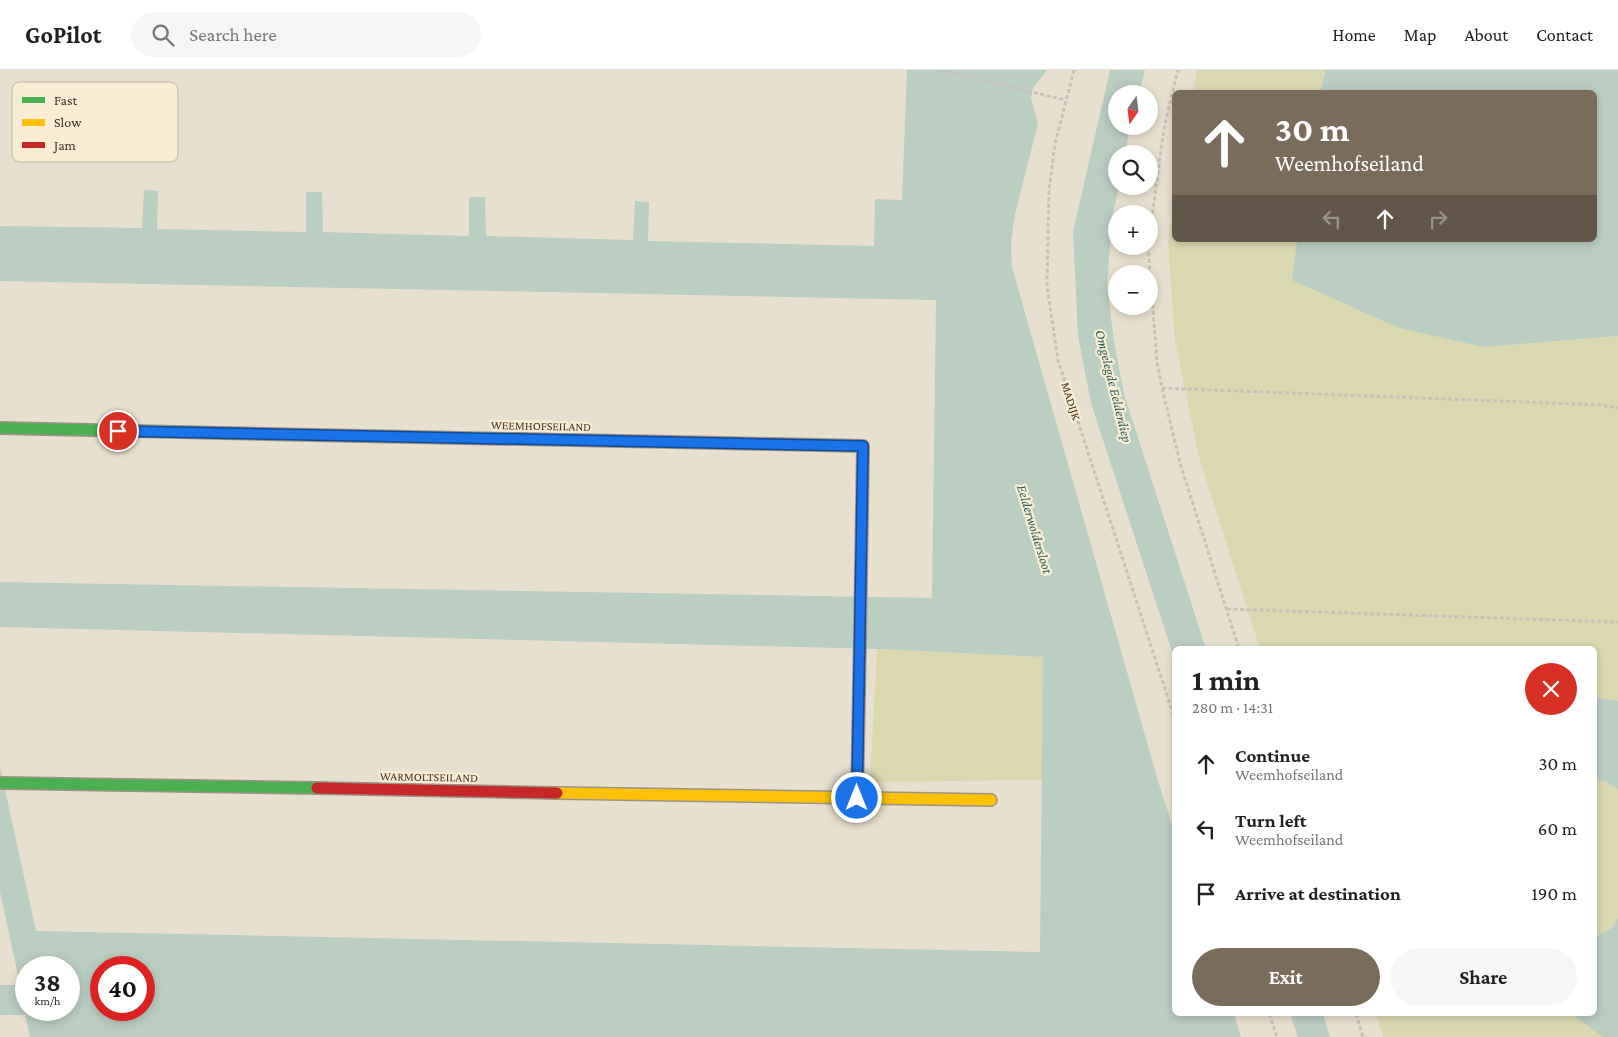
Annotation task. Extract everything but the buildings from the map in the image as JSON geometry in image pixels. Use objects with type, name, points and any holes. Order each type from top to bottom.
[{"type":"street","name":"WEEMHOFSEILAND","points":[[0,428],[863,446],[857,798]]},
{"type":"street","name":"WARMOLTSEILAND","points":[[0,783],[991,800]]},
{"type":"path","points":[[939,70],[1065,100]]},
{"type":"path","name":"MADIJK","points":[[1074,70],[1055,144],[1049,190],[1047,286],[1058,360],[1172,711]]},
{"type":"path","points":[[1173,90],[1178,70]]},
{"type":"path","points":[[1154,205],[1164,128],[1172,95]]},
{"type":"path","points":[[1149,255],[1157,362],[1162,388],[1180,463],[1238,646]]},
{"type":"path","points":[[1162,388],[1601,405],[1618,408]]},
{"type":"path","points":[[1227,609],[1618,622]]},
{"type":"path","points":[[1270,1016],[1277,1037]]},
{"type":"path","points":[[1357,1016],[1363,1037]]},
{"type":"green space","points":[[1197,70],[1326,70],[1321,90],[1193,90]]},
{"type":"green space","points":[[1172,212],[1172,242],[1297,242],[1292,280],[1484,347],[1618,336],[1618,701],[1597,697],[1597,646],[1259,646],[1199,457],[1175,341],[1168,242]]},
{"type":"green space","points":[[877,649],[1043,657],[1042,780],[870,782]]},
{"type":"green space","points":[[1597,781],[1605,781],[1618,789],[1618,918],[1612,928],[1597,936]]},
{"type":"green space","points":[[1377,1016],[1574,1016],[1603,1037],[1383,1037]]},
{"type":"water","name":"Eelderwoldersloot","points":[[907,70],[1047,70],[1033,88],[1031,98],[1038,124],[1015,214],[1011,242],[1012,267],[1172,825],[1172,1016],[1235,1016],[1241,1037],[30,1037],[26,1021],[80,1021],[80,956],[15,956],[15,962],[0,892],[0,767],[36,931],[1040,952],[1043,657],[877,649],[0,627],[0,582],[932,598],[936,300],[0,281],[0,226],[142,228],[144,190],[158,191],[157,229],[306,232],[306,192],[322,192],[323,232],[469,236],[469,197],[485,197],[486,236],[633,240],[635,201],[649,202],[648,241],[874,246],[875,199],[902,200]]},
{"type":"water","name":"Omgelegde Eelderdiep","points":[[1110,70],[1145,70],[1141,85],[1108,85],[1108,135],[1128,135],[1127,145],[1108,145],[1108,195],[1117,195],[1115,205],[1108,205],[1108,315],[1111,315],[1124,394],[1205,646],[1172,646],[1172,652],[1091,403],[1078,336],[1073,232]]},
{"type":"water","points":[[1326,70],[1618,70],[1618,336],[1484,347],[1399,328],[1292,280],[1297,242],[1597,242],[1597,90],[1321,90]]},
{"type":"water","points":[[1597,697],[1618,701],[1618,789],[1605,781],[1597,781]]},
{"type":"water","points":[[1618,918],[1618,1037],[1603,1037],[1574,1016],[1597,1016],[1597,936],[1612,928]]},
{"type":"water","points":[[0,985],[15,985],[15,1015],[0,1015]]},
{"type":"water","points":[[1291,1016],[1324,1016],[1330,1037],[1298,1037]]},
{"type":"traffic: fast","points":[[0,428],[361,436]]},
{"type":"traffic: fast","points":[[721,443],[863,446],[860,637]]},
{"type":"traffic: fast","points":[[0,783],[317,788]]},
{"type":"traffic: slow","points":[[361,436],[721,443]]},
{"type":"traffic: slow","points":[[557,793],[991,800]]},
{"type":"traffic: jam","points":[[857,798],[860,637]]},
{"type":"traffic: jam","points":[[317,788],[557,793]]},
{"type":"route","points":[[118,431],[863,446],[857,798]]}]
